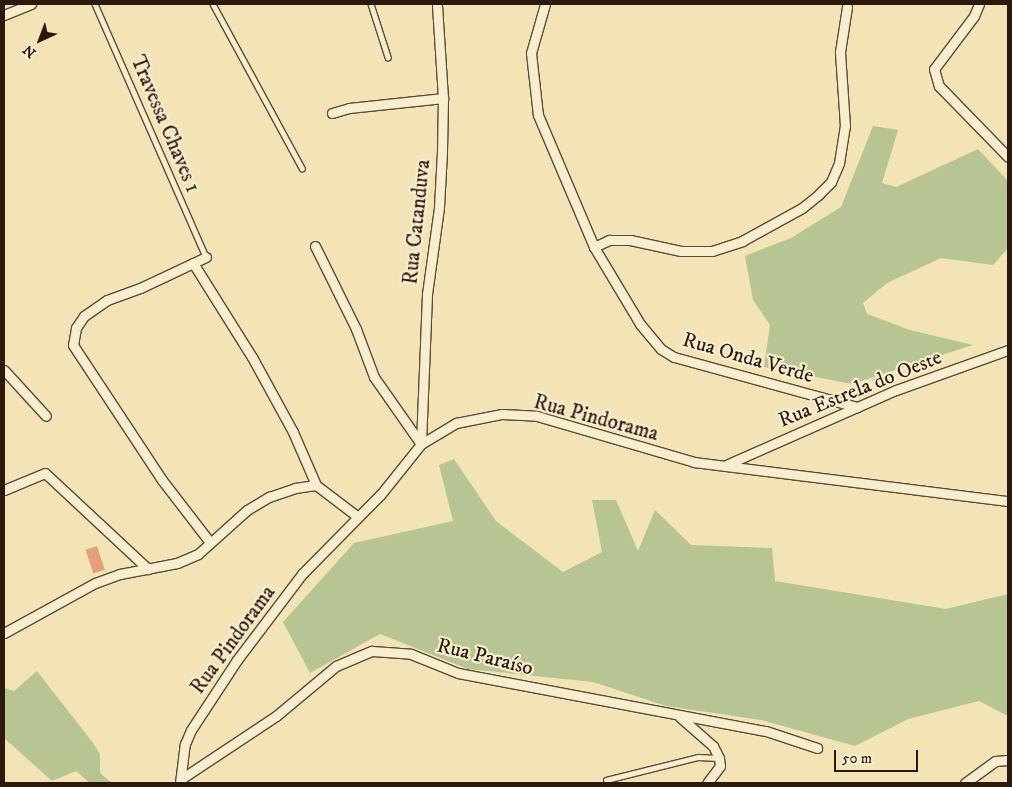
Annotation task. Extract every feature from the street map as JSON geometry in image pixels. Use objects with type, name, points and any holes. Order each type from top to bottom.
[{"type":"street","points":[[4,15],[31,4]]},
{"type":"street","name":"Rua Catanduva","points":[[421,444],[427,294],[439,207],[443,98],[437,4]]},
{"type":"street","name":"Rua Onda Verde","points":[[545,4],[531,53],[538,116],[594,247],[640,324],[668,353],[856,407]]},
{"type":"street","points":[[979,4],[974,16],[934,69],[939,86],[1008,157]]},
{"type":"street","points":[[594,247],[609,240],[630,240],[681,251],[712,251],[742,241],[802,208],[819,194],[831,182],[839,163],[845,117],[840,52],[848,5]]},
{"type":"street","points":[[332,113],[349,108],[443,98]]},
{"type":"street","points":[[315,246],[356,329],[374,377],[421,444]]},
{"type":"street","points":[[206,257],[140,288],[107,300],[84,316],[76,328],[73,344],[162,480],[210,541]]},
{"type":"street","points":[[193,263],[252,357],[293,432],[316,485],[358,517]]},
{"type":"street","name":"Rua Estrela do Oeste","points":[[727,464],[856,407],[1008,350]]},
{"type":"street","points":[[4,370],[46,416]]},
{"type":"street","name":"Rua Pindorama","points":[[180,781],[185,744],[191,730],[237,660],[302,574],[358,517],[421,444],[456,423],[502,414],[537,416],[666,456],[962,498],[1008,501]]},
{"type":"street","points":[[4,490],[45,473],[148,569]]},
{"type":"street","points":[[4,633],[95,583],[120,574],[148,569],[198,554],[210,541],[269,497],[295,488],[316,485]]},
{"type":"street","name":"Rua Paraíso","points":[[180,781],[276,716],[336,666],[372,651],[411,654],[458,672],[679,717],[766,731],[816,748]]},
{"type":"street","points":[[679,717],[713,746],[719,758],[720,766],[707,783]]},
{"type":"street","points":[[965,783],[995,760],[1008,760]]},
{"type":"lane","name":"Travessa Chaves 1","points":[[96,4],[206,257]]},
{"type":"lane","points":[[213,4],[302,168]]},
{"type":"lane","points":[[371,4],[388,57]]},
{"type":"lane","points":[[606,780],[698,757],[719,758]]},
{"type":"green space","points":[[873,126],[898,130],[882,183],[896,187],[978,149],[1008,181],[1008,248],[993,265],[941,258],[887,283],[863,303],[867,314],[910,330],[973,345],[852,384],[764,367],[770,325],[753,300],[745,256],[791,238],[841,207]]},
{"type":"green space","points":[[454,459],[496,521],[563,572],[602,552],[592,500],[616,500],[638,551],[655,510],[691,545],[772,548],[775,581],[946,609],[1008,594],[1008,716],[979,701],[908,719],[855,746],[761,720],[666,706],[593,682],[468,669],[380,634],[310,673],[283,622],[354,543],[453,521],[439,465]]},
{"type":"green space","points":[[37,671],[93,743],[100,754],[100,773],[112,783],[90,783],[76,771],[52,781],[4,738],[4,688],[14,691]]},
{"type":"building","points":[[97,546],[105,570],[93,573],[86,550]]}]
